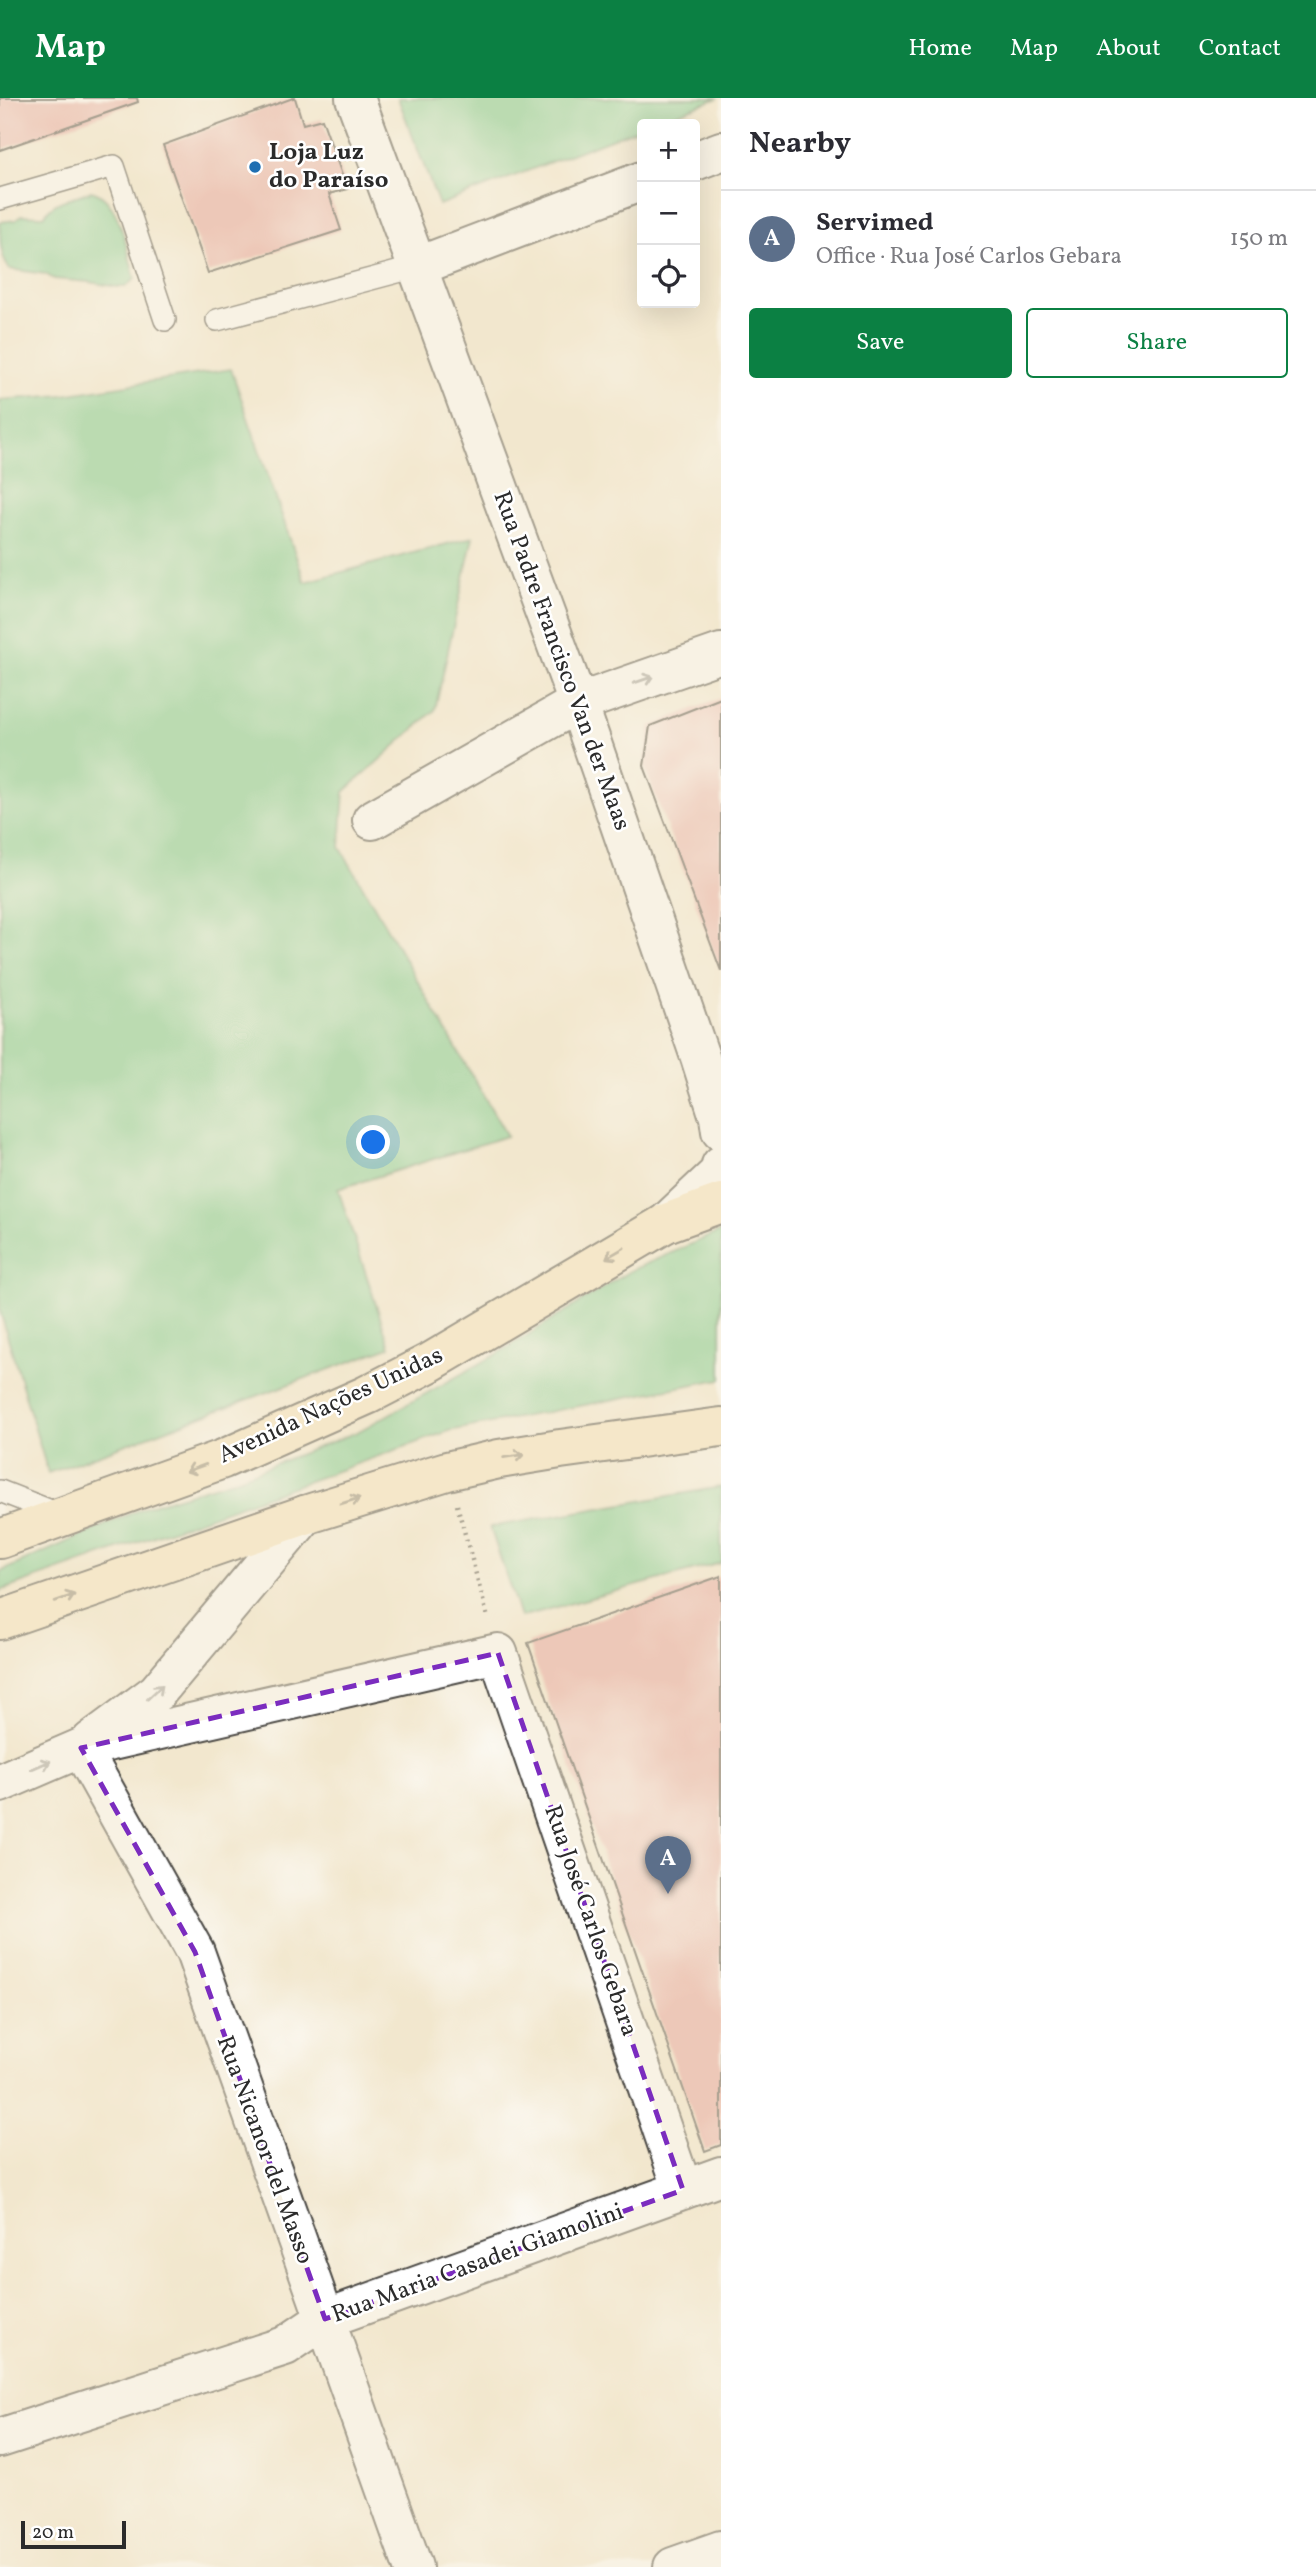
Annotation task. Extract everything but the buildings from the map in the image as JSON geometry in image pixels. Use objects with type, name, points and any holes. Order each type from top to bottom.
[{"type":"main road","name":"Avenida Nações Unidas","points":[[0,1539],[223,1459],[367,1395],[429,1363],[666,1223],[721,1203]]},
{"type":"main road","points":[[0,1620],[305,1515],[447,1471],[560,1448],[709,1432]]},
{"type":"street","points":[[355,98],[416,267],[639,182]]},
{"type":"street","points":[[700,159],[721,151]]},
{"type":"street","name":"Rua Padre Francisco Van der Maas","points":[[416,267],[710,1066],[721,1131]]},
{"type":"street","points":[[372,820],[578,703],[721,653]]},
{"type":"street","points":[[666,1223],[720,1172],[721,1165]]},
{"type":"street","points":[[81,1748],[157,1692],[305,1515]]},
{"type":"street","points":[[0,1783],[81,1748],[498,1653]]},
{"type":"street","name":"Rua José Carlos Gebara","points":[[498,1653],[683,2190]]},
{"type":"street","name":"Rua Nicanor del Masso","points":[[81,1748],[195,1952],[413,2567]]},
{"type":"street","name":"Rua Maria Casadei Giamolini","points":[[0,2438],[285,2346],[325,2319],[721,2176]]},
{"type":"street","points":[[673,2567],[721,2550]]},
{"type":"lane","points":[[0,199],[114,166],[165,320]]},
{"type":"lane","points":[[217,320],[416,267]]},
{"type":"lane","points":[[0,1491],[63,1516]]},
{"type":"path","points":[[447,1471],[498,1653]]},
{"type":"highlighted area","points":[[498,1653],[683,2190],[325,2319],[195,1952],[81,1748]]},
{"type":"green space","points":[[398,98],[718,98],[662,119],[637,119],[637,129],[439,205]]},
{"type":"green space","points":[[91,191],[101,196],[116,215],[135,279],[125,287],[117,287],[54,279],[45,274],[9,269],[2,252],[0,222],[16,220],[21,215],[44,216],[59,202]]},
{"type":"green space","points":[[231,369],[305,582],[473,537],[435,710],[344,792],[340,847],[507,1136],[338,1189],[390,1347],[48,1473],[0,1311],[0,400],[63,395]]},
{"type":"green space","points":[[721,1231],[721,1379],[449,1431],[0,1591],[0,1572],[145,1507],[233,1480],[357,1432],[499,1353],[630,1271]]},
{"type":"green space","points":[[721,1487],[721,1563],[520,1617],[490,1527]]},
{"type":"place","name":"Loja Luz do Paraíso","points":[[255,167]]},
{"type":"place","name":"Servimed","points":[[668,1894]]}]
